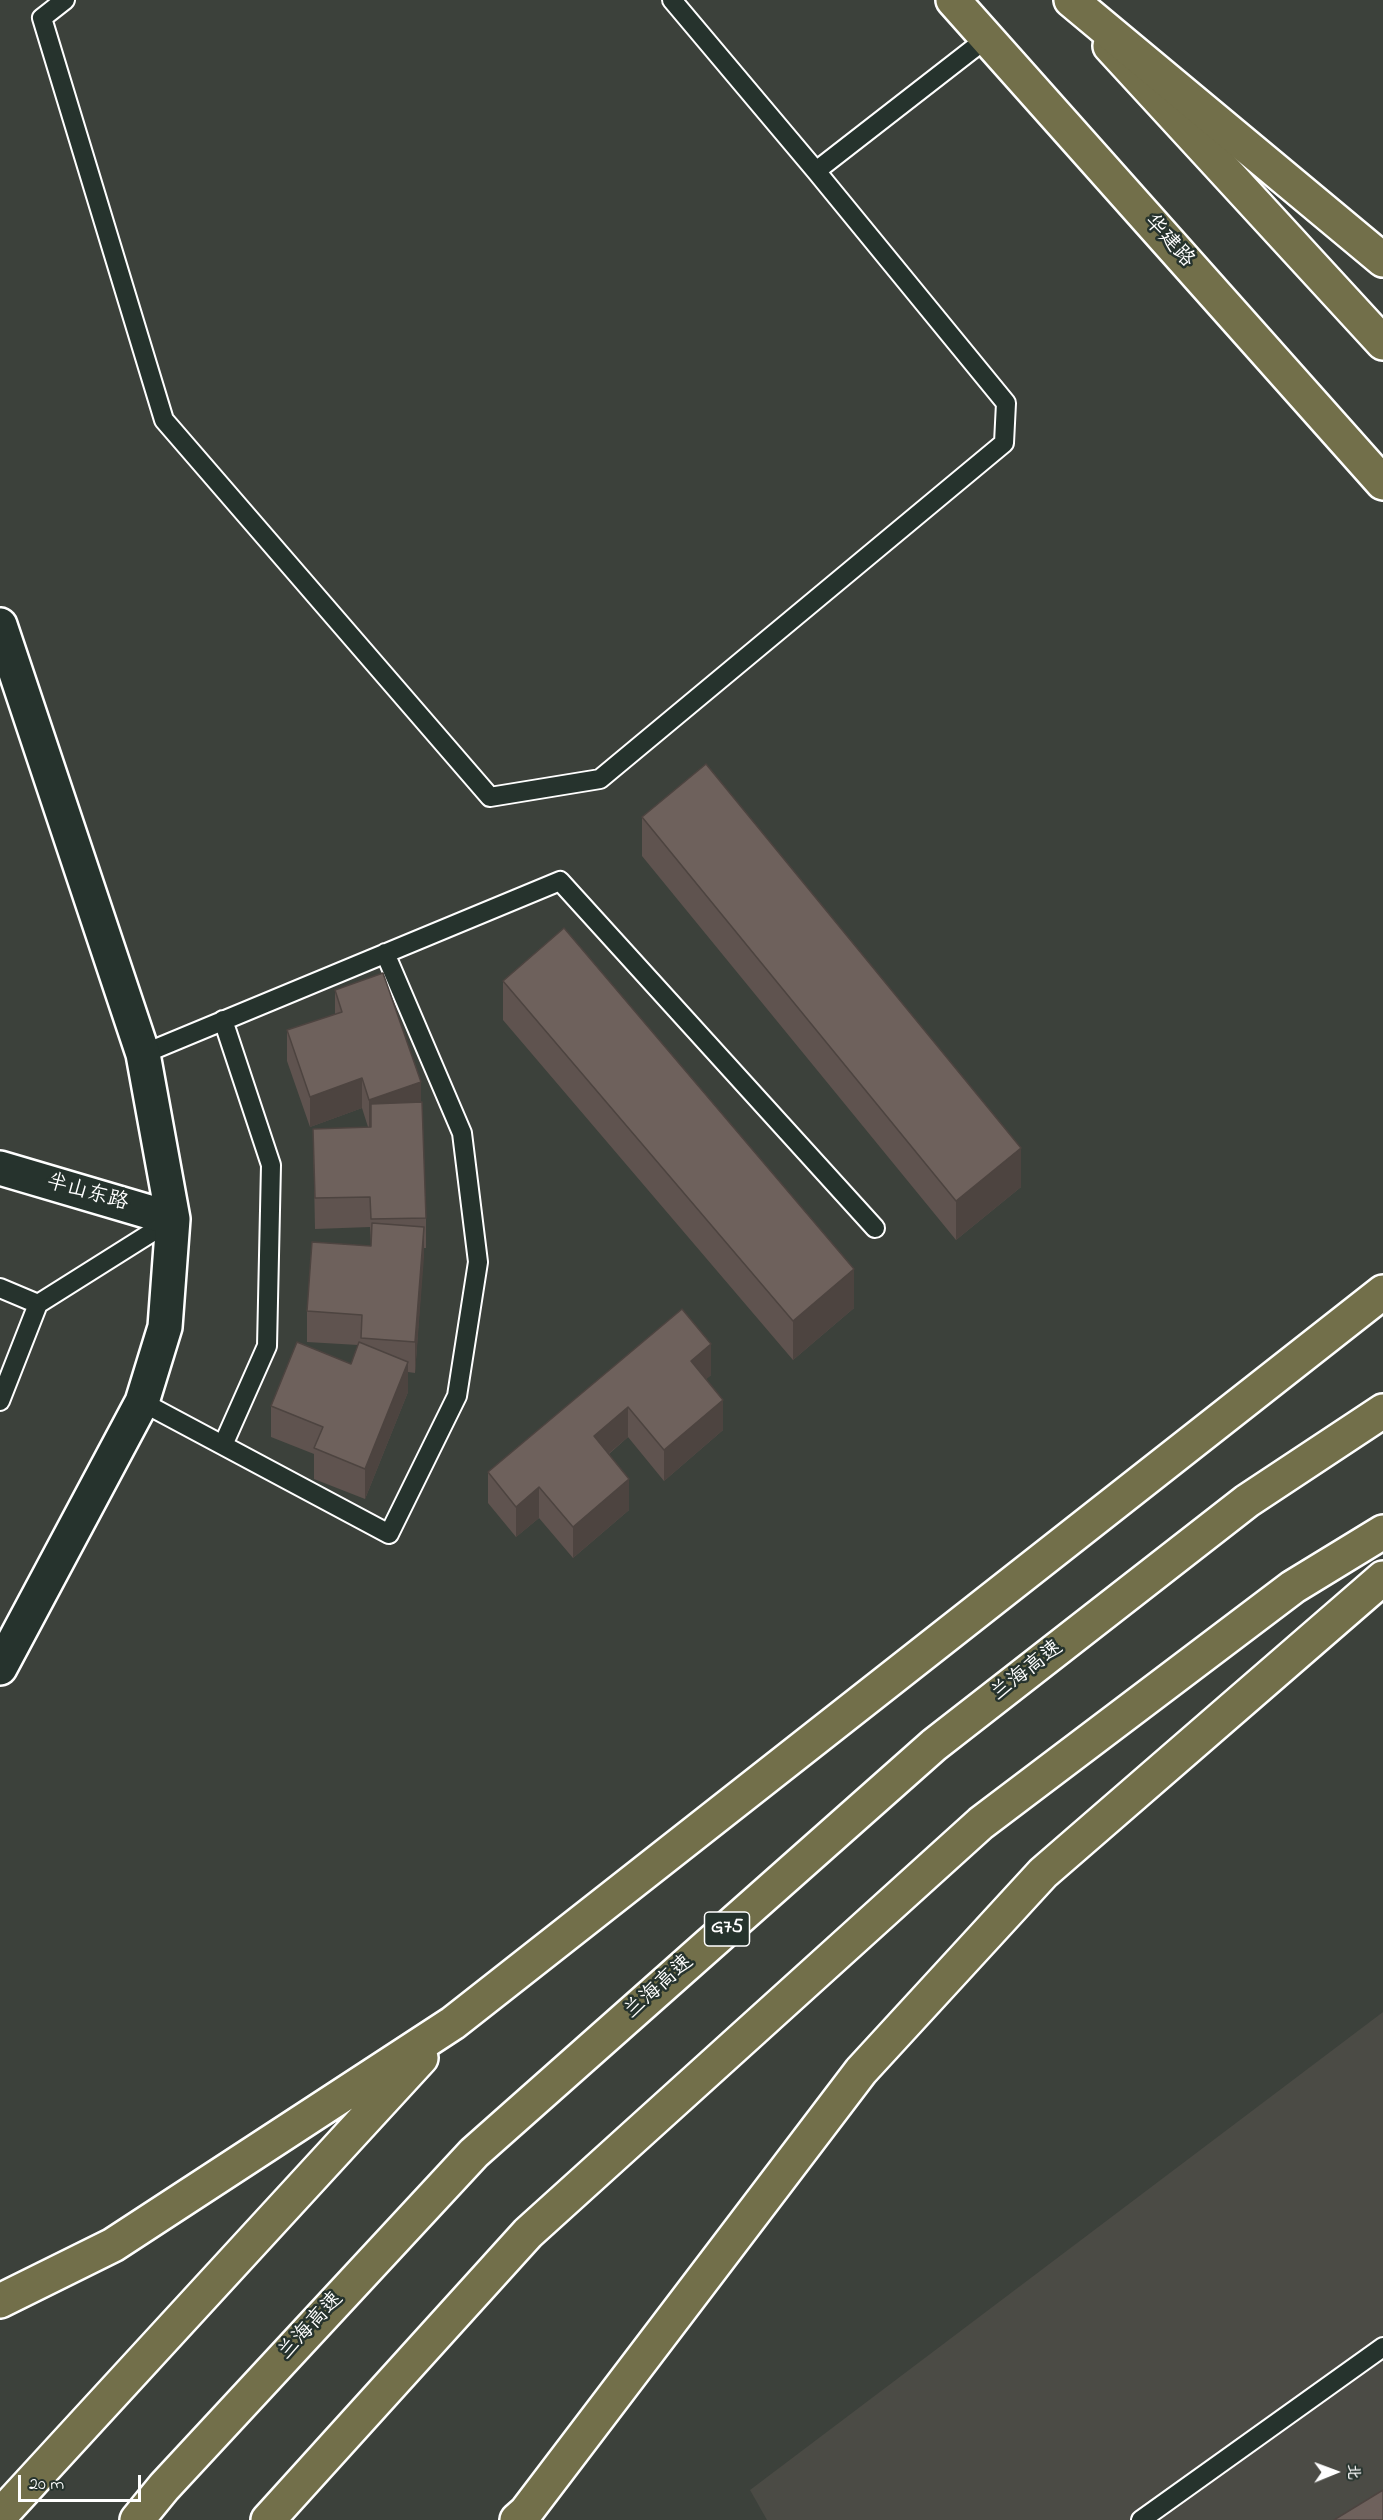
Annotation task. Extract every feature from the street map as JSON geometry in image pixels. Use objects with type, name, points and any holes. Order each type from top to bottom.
[{"type":"main road","name":"华建路","points":[[953,0],[1383,483]]},
{"type":"main road","points":[[1070,0],[1383,261]]},
{"type":"main road","points":[[1070,0],[1383,343]]},
{"type":"main road","points":[[0,2301],[113,2245],[453,2023],[1383,1292]]},
{"type":"main road","name":"兰海高速","points":[[137,2520],[164,2487],[474,2153],[934,1745],[1248,1501],[1383,1411]]},
{"type":"main road","points":[[268,2520],[528,2233],[981,1823],[1293,1587],[1383,1532]]},
{"type":"main road","points":[[522,2516],[861,2071],[1027,1890],[1043,1873],[1383,1578]]},
{"type":"main road","points":[[0,2516],[453,2023]]},
{"type":"street","points":[[0,626],[142,1054],[173,1219],[165,1327],[142,1402],[0,1668]]},
{"type":"street","name":"半山东路","points":[[0,1168],[173,1219]]},
{"type":"lane","points":[[65,0],[42,18],[164,420],[490,797],[600,779],[1004,443],[1006,404],[816,171],[672,0]]},
{"type":"lane","points":[[816,171],[987,38]]},
{"type":"lane","points":[[142,1054],[560,881],[874,1228]]},
{"type":"lane","points":[[142,1402],[389,1534],[457,1396],[478,1262],[462,1133],[385,953]]},
{"type":"lane","points":[[223,1020],[271,1165],[267,1346],[223,1446]]},
{"type":"lane","points":[[0,1401],[38,1304],[173,1219]]},
{"type":"lane","points":[[0,1288],[38,1304]]},
{"type":"lane","points":[[1141,2520],[1383,2347]]},
{"type":"shaded area","points":[[1383,2012],[1383,2520],[767,2520],[750,2490]]},
{"type":"building","points":[[706,764],[1021,1148],[956,1201],[642,817]]},
{"type":"building","points":[[564,928],[854,1269],[793,1321],[503,981]]},
{"type":"building","points":[[383,973],[421,1082],[369,1100],[362,1078],[310,1097],[287,1030],[342,1012],[335,990]]},
{"type":"building","points":[[422,1102],[426,1218],[371,1219],[370,1197],[315,1198],[313,1129],[371,1127],[371,1104]]},
{"type":"building","points":[[372,1223],[424,1227],[415,1342],[361,1338],[362,1315],[307,1311],[312,1242],[371,1246]]},
{"type":"building","points":[[682,1309],[711,1344],[691,1361],[723,1400],[664,1450],[628,1407],[594,1436],[629,1479],[573,1527],[539,1487],[516,1507],[488,1472]]},
{"type":"building","points":[[297,1342],[351,1364],[359,1342],[408,1362],[365,1469],[314,1448],[323,1427],[271,1406]]},
{"type":"building","points":[[1383,2490],[1383,2520],[1334,2520]]}]
